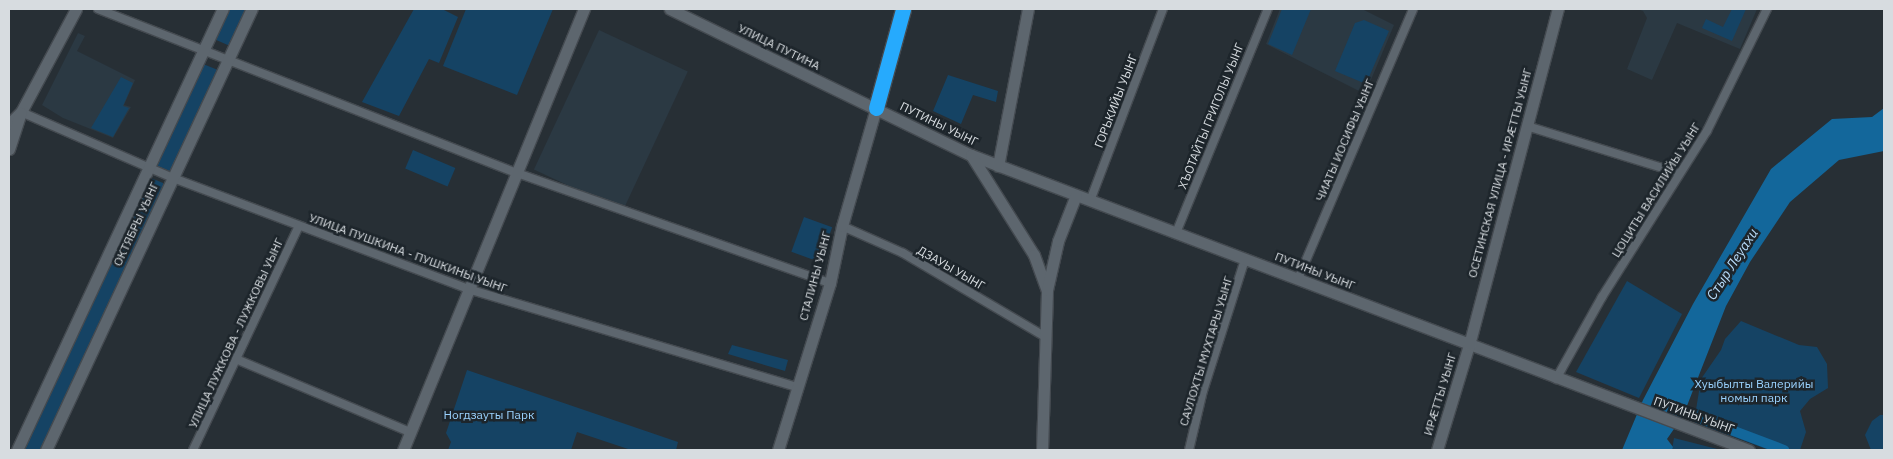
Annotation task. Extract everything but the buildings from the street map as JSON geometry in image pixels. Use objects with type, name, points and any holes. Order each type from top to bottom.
[{"type":"highway","points":[[876,108],[903,9]]},
{"type":"street","points":[[9,149],[21,112],[76,9]]},
{"type":"street","points":[[98,9],[227,62],[517,173],[830,283]]},
{"type":"street","name":"ОКТЯБРЫ УЫНГ","points":[[17,450],[222,9]]},
{"type":"street","name":"ОКТЯБРЫ УЫНГ","points":[[46,450],[252,9]]},
{"type":"street","points":[[403,450],[584,9]]},
{"type":"street","name":"УЛИЦА ПУТИНА","points":[[670,9],[876,108]]},
{"type":"street","points":[[998,166],[1028,9]]},
{"type":"street","name":"ГОРЬКИЙЫ УЫНГ","points":[[1090,200],[1163,9]]},
{"type":"street","name":"ХЪОТАЙТЫ ГРИГОЛЫ УЫНГ","points":[[1176,233],[1268,9]]},
{"type":"street","name":"ЧИАТЫ ИОСИФЫ УЫНГ","points":[[1298,280],[1413,9]]},
{"type":"street","name":"ОСЕТИНСКАЯ УЛИЦА - ИРÆТТЫ УЫНГ","points":[[1469,345],[1558,9]]},
{"type":"street","name":"ЦОЦИТЫ ВАСИЛИЙЫ УЫНГ","points":[[1556,379],[1602,298],[1706,131],[1767,9]]},
{"type":"street","name":"ПУТИНЫ УЫНГ","points":[[876,108],[971,155],[998,166],[1744,449]]},
{"type":"street","name":"СТАЛИНЫ УЫНГ","points":[[778,450],[830,283],[842,226],[876,108]]},
{"type":"street","points":[[9,124],[21,112]]},
{"type":"street","name":"УЛИЦА ПУШКИНА - ПУШКИНЫ УЫНГ","points":[[21,112],[172,178],[468,289],[797,387]]},
{"type":"street","points":[[1527,126],[1679,173]]},
{"type":"street","points":[[971,155],[1034,255],[1047,290]]},
{"type":"street","points":[[1042,450],[1044,336],[1047,290],[1058,241],[1076,195]]},
{"type":"street","name":"УЛИЦА ЛУЖКОВА - ЛУЖКОВЫ УЫНГ","points":[[193,450],[299,226]]},
{"type":"street","name":"ДЗАУЫ УЫНГ","points":[[842,226],[903,253],[1044,336]]},
{"type":"street","name":"САУЛОХТЫ МУХТАРЫ УЫНГ","points":[[1189,450],[1203,391],[1245,259]]},
{"type":"street","name":"ИРÆТТЫ УЫНГ","points":[[1437,450],[1469,345]]},
{"type":"street","points":[[236,359],[410,432]]},
{"type":"shaded area","points":[[1280,9],[1362,9],[1394,25],[1365,94],[1266,44]]},
{"type":"shaded area","points":[[1637,9],[1757,9],[1740,49],[1677,23],[1652,80],[1627,69],[1647,18],[1643,11]]},
{"type":"shaded area","points":[[599,30],[688,71],[623,211],[534,170]]},
{"type":"shaded area","points":[[78,33],[85,36],[77,51],[135,80],[124,105],[131,107],[113,138],[63,118],[42,105]]},
{"type":"green space","points":[[227,9],[249,9],[230,46],[214,39]]},
{"type":"green space","points":[[414,9],[442,9],[458,17],[439,63],[429,59],[399,116],[362,102]]},
{"type":"green space","points":[[466,9],[553,9],[517,95],[443,66]]},
{"type":"green space","points":[[1282,9],[1311,9],[1292,55],[1268,44]]},
{"type":"green space","points":[[1732,9],[1746,9],[1732,41],[1702,28],[1706,19],[1723,27]]},
{"type":"green space","points":[[1364,20],[1389,31],[1366,84],[1335,71],[1355,23]]},
{"type":"green space","points":[[203,64],[218,70],[170,171],[157,166],[156,160]]},
{"type":"green space","points":[[948,75],[998,91],[996,102],[973,95],[961,124],[933,111]]},
{"type":"green space","points":[[121,77],[133,83],[123,106],[129,108],[113,137],[91,128]]},
{"type":"green space","points":[[413,150],[455,168],[448,186],[405,168]]},
{"type":"green space","points":[[151,178],[163,183],[163,189],[42,450],[21,450]]},
{"type":"green space","points":[[804,217],[832,227],[820,262],[791,252]]},
{"type":"green space","points":[[1627,281],[1682,314],[1639,398],[1576,372]]},
{"type":"green space","name":"Хуыбылты Валерийы номыл парк","points":[[1741,321],[1799,345],[1817,347],[1827,364],[1828,388],[1810,399],[1800,411],[1806,432],[1800,450],[1769,450],[1694,422],[1701,379],[1721,350],[1725,339]]},
{"type":"green space","points":[[732,345],[788,360],[785,371],[728,354]]},
{"type":"green space","name":"Ногдзауты Парк","points":[[467,370],[678,442],[676,450],[631,450],[577,432],[571,450],[448,450],[451,442],[446,433]]},
{"type":"green space","points":[[1880,415],[1884,415],[1884,450],[1871,450],[1865,435],[1872,421]]},
{"type":"green space","points":[[1674,438],[1721,450],[1672,450]]},
{"type":"water","name":"Стыр Леуахи","points":[[1884,108],[1884,151],[1839,160],[1790,202],[1750,262],[1726,306],[1683,416],[1667,439],[1673,447],[1672,450],[1622,450],[1643,400],[1693,304],[1771,169],[1832,119],[1872,117]]},
{"type":"waterway","points":[[1673,408],[1784,450]]}]
